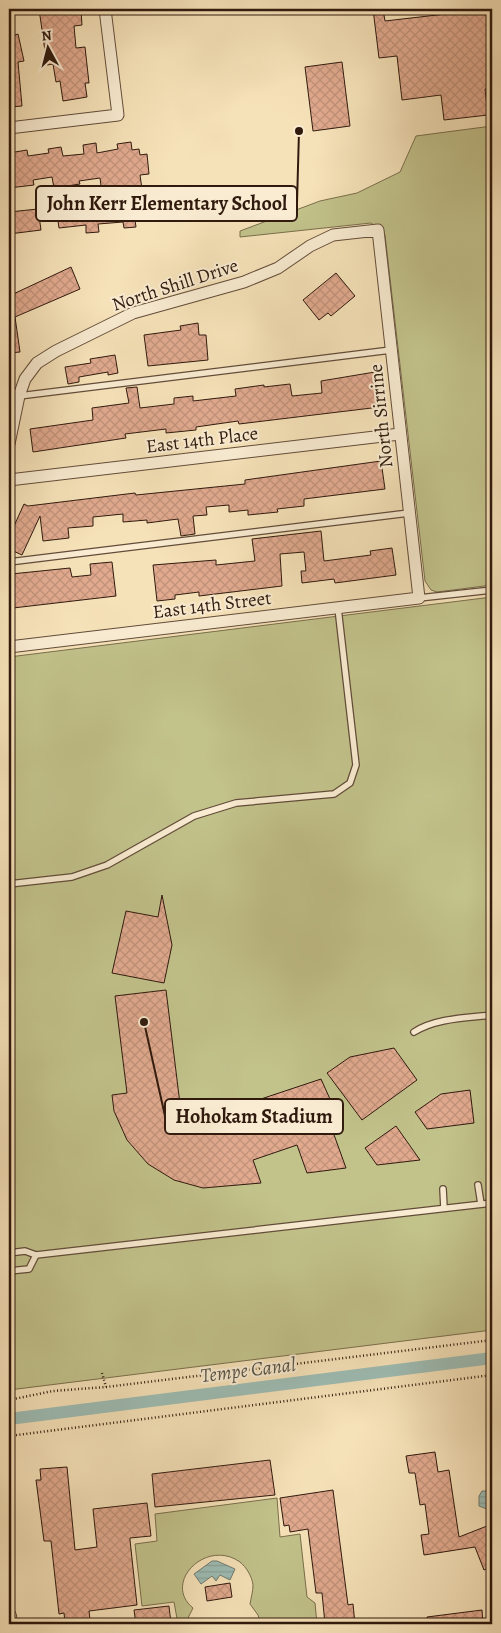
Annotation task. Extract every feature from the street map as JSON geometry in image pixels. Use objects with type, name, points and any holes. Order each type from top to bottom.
[{"type":"street","points":[[9,128],[118,115],[105,9]]},
{"type":"street","name":"North Sirrine","points":[[378,230],[419,598]]},
{"type":"street","name":"North Shill Drive","points":[[9,444],[19,396],[25,379],[38,364],[56,351],[133,313],[244,282],[278,268],[310,246],[332,236],[378,230]]},
{"type":"street","name":"East 14th Place","points":[[9,480],[400,434]]},
{"type":"street","name":"East 14th Street","points":[[9,647],[419,598]]},
{"type":"street","points":[[9,1616],[10,1624]]},
{"type":"lane","points":[[19,396],[391,350]]},
{"type":"lane","points":[[9,562],[409,513]]},
{"type":"lane","points":[[419,598],[492,590]]},
{"type":"lane","points":[[9,884],[72,877],[106,865],[202,813],[236,804],[334,794],[350,783],[356,765],[338,608]]},
{"type":"lane","points":[[414,1032],[422,1027],[443,1022],[492,1015]]},
{"type":"lane","points":[[478,1185],[481,1204]]},
{"type":"lane","points":[[442,1189],[444,1208]]},
{"type":"lane","points":[[9,1253],[25,1251],[36,1255],[492,1203]]},
{"type":"lane","points":[[9,1271],[29,1269],[36,1255]]},
{"type":"path","points":[[9,1400],[52,1391],[106,1387],[492,1340]]},
{"type":"path","points":[[102,1373],[106,1387]]},
{"type":"path","points":[[9,1436],[492,1376]]},
{"type":"green space","points":[[492,126],[492,585],[437,592],[431,590],[425,581],[385,235],[371,223],[240,237],[240,231],[320,201],[357,193],[400,172],[416,136]]},
{"type":"green space","points":[[492,597],[492,1330],[9,1390],[9,657]]},
{"type":"green space","points":[[277,1498],[280,1537],[300,1534],[307,1597],[315,1603],[317,1624],[261,1624],[258,1615],[250,1604],[253,1585],[250,1575],[240,1562],[227,1556],[214,1556],[202,1559],[185,1576],[182,1587],[185,1598],[193,1608],[185,1624],[178,1624],[174,1602],[142,1606],[135,1544],[157,1541],[155,1514]]},
{"type":"water","points":[[482,1491],[489,1491],[492,1496],[492,1511],[479,1506],[479,1496]]},
{"type":"water","points":[[212,1561],[217,1561],[235,1569],[230,1580],[220,1575],[216,1581],[212,1576],[201,1584],[194,1574]]},
{"type":"building","points":[[39,9],[71,9],[71,13],[81,11],[82,25],[74,26],[76,48],[85,47],[89,83],[85,83],[87,97],[63,101],[60,81],[56,82],[53,64],[47,65]]},
{"type":"building","points":[[373,9],[383,9],[385,21],[463,12],[463,9],[492,9],[492,88],[485,89],[488,115],[444,120],[441,95],[402,100],[397,56],[379,58]]},
{"type":"building","points":[[18,34],[24,61],[18,62],[22,106],[9,107],[9,37]]},
{"type":"building","points":[[342,62],[350,126],[313,131],[305,67]]},
{"type":"building","points":[[131,142],[132,150],[139,149],[140,155],[147,154],[149,174],[140,175],[146,217],[135,220],[136,227],[124,228],[123,222],[98,224],[99,232],[86,233],[86,225],[59,228],[56,207],[103,201],[100,178],[79,181],[80,184],[54,188],[52,177],[33,180],[34,185],[9,188],[9,153],[27,150],[28,156],[49,153],[48,149],[61,147],[63,156],[84,154],[83,145],[96,143],[97,153],[118,149],[117,144]]},
{"type":"building","points":[[38,209],[41,230],[9,234],[9,212]]},
{"type":"building","points":[[71,267],[80,289],[15,317],[20,352],[9,353],[9,316],[11,316],[9,296]]},
{"type":"building","points":[[336,273],[355,296],[331,316],[328,313],[319,320],[303,300]]},
{"type":"building","points":[[198,323],[199,335],[206,335],[208,360],[148,366],[144,335],[181,330],[180,326]]},
{"type":"building","points":[[115,355],[118,373],[108,375],[108,372],[79,377],[79,382],[68,384],[65,367],[91,363],[90,359]]},
{"type":"building","points":[[375,372],[380,407],[239,424],[238,421],[196,427],[196,430],[166,433],[166,429],[125,434],[126,438],[33,452],[30,429],[93,420],[92,408],[129,403],[126,388],[137,387],[140,408],[174,404],[174,398],[193,396],[193,401],[236,396],[235,389],[264,385],[264,387],[290,384],[292,396],[322,393],[321,381]]},
{"type":"building","points":[[381,461],[385,489],[304,499],[304,506],[277,509],[278,512],[248,515],[248,510],[229,512],[229,505],[206,507],[207,515],[193,516],[195,534],[181,536],[178,519],[147,523],[147,520],[123,522],[123,514],[93,517],[93,526],[68,528],[69,538],[43,541],[40,516],[22,555],[9,549],[9,537],[24,504],[28,506],[135,493],[136,495],[245,484],[245,480]]},
{"type":"building","points":[[321,531],[324,561],[371,555],[370,551],[392,548],[396,575],[335,583],[334,579],[302,583],[301,571],[306,571],[304,552],[280,554],[282,586],[199,596],[199,592],[175,595],[175,599],[157,601],[153,565],[216,560],[216,565],[255,561],[252,539]]},
{"type":"building","points":[[112,562],[116,596],[13,608],[11,574],[70,568],[72,577],[91,575],[90,564]]},
{"type":"building","points":[[162,895],[172,945],[164,983],[112,973],[126,911],[158,917]]},
{"type":"building","points":[[166,990],[180,1104],[191,1113],[204,1118],[321,1079],[343,1128],[333,1132],[346,1168],[307,1173],[297,1145],[253,1160],[261,1183],[203,1188],[174,1180],[148,1164],[127,1140],[114,1111],[112,1095],[127,1093],[115,996]]},
{"type":"building","points":[[394,1048],[417,1080],[362,1120],[327,1073],[350,1057]]},
{"type":"building","points":[[470,1090],[474,1123],[427,1129],[415,1112],[441,1094]]},
{"type":"building","points":[[396,1126],[420,1160],[377,1165],[365,1148]]},
{"type":"building","points":[[435,1452],[438,1472],[449,1470],[459,1537],[487,1526],[489,1531],[492,1530],[492,1566],[484,1570],[475,1547],[424,1555],[421,1535],[429,1534],[425,1504],[420,1505],[415,1473],[409,1473],[406,1456]]},
{"type":"building","points":[[270,1460],[275,1495],[155,1507],[152,1474]]},
{"type":"building","points":[[67,1467],[75,1550],[97,1547],[93,1509],[147,1503],[151,1536],[130,1538],[137,1605],[89,1611],[90,1620],[65,1623],[64,1613],[59,1614],[51,1541],[44,1541],[36,1480],[41,1480],[40,1469]]},
{"type":"building","points":[[333,1490],[348,1605],[353,1604],[355,1624],[325,1624],[322,1593],[316,1593],[308,1529],[290,1532],[289,1525],[284,1526],[280,1498]]},
{"type":"building","points":[[230,1583],[232,1597],[207,1601],[205,1587]]},
{"type":"building","points":[[169,1606],[171,1624],[136,1624],[134,1610]]},
{"type":"building","points":[[482,1610],[483,1624],[427,1624],[427,1617]]},
{"type":"waterway","name":"Tempe Canal","points":[[9,1419],[492,1358]]},
{"type":"place","name":"John Kerr Elementary School","points":[[299,131]]},
{"type":"place","name":"Hohokam Stadium","points":[[144,1022]]}]
